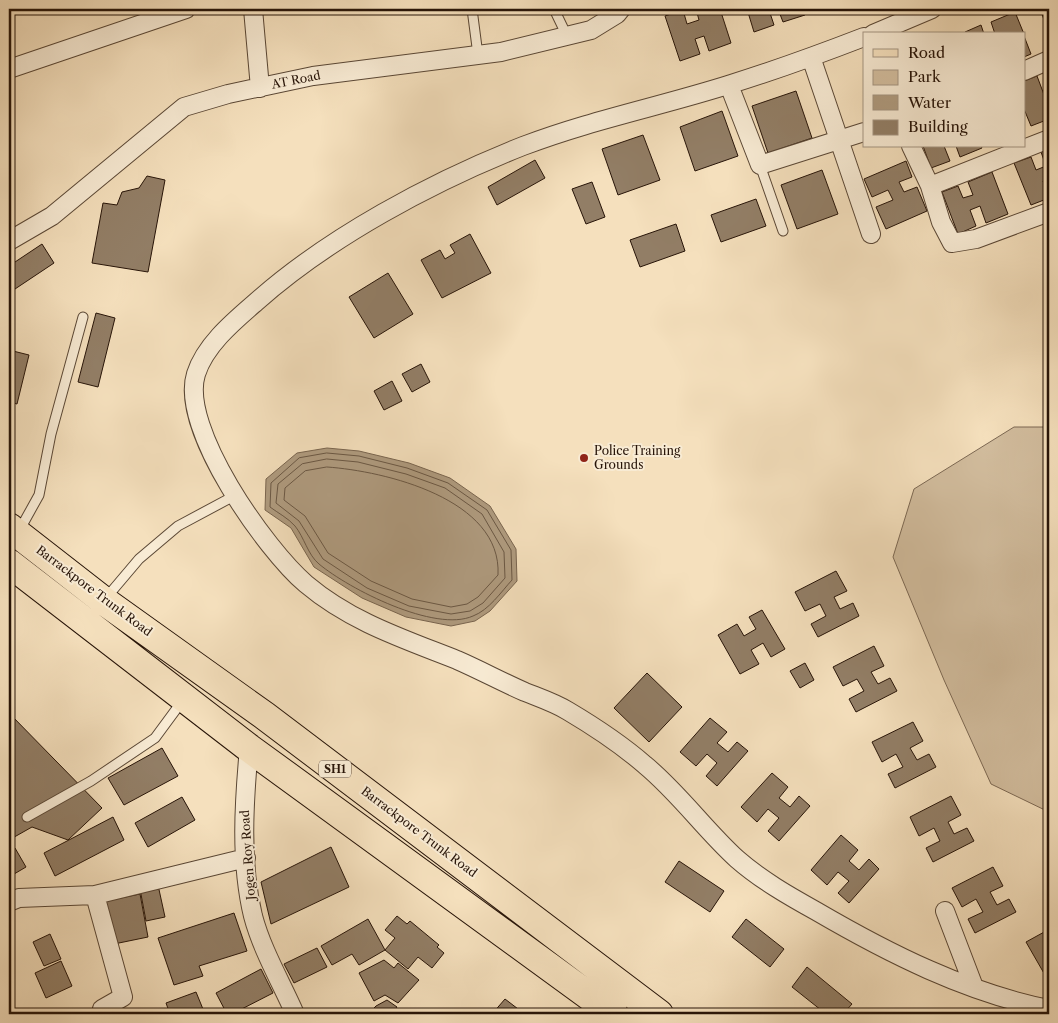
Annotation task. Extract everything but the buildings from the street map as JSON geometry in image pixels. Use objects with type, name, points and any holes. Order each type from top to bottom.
[{"type":"main road","name":"Barrackpore Trunk Road","points":[[13,531],[185,699],[249,748],[614,1014]]},
{"type":"main road","name":"Barrackpore Trunk Road","points":[[9,563],[265,716],[659,1014]]},
{"type":"street","points":[[9,69],[186,9]]},
{"type":"street","points":[[253,9],[260,88]]},
{"type":"street","name":"AT Road","points":[[9,241],[52,216],[184,107],[228,94],[313,76],[501,52],[591,30],[617,14],[621,9]]},
{"type":"street","points":[[878,32],[932,9]]},
{"type":"street","points":[[863,37],[729,85],[569,131],[502,155],[402,203],[335,242],[270,289],[214,342],[196,373],[194,388],[201,423],[213,454],[234,496],[297,576],[347,613],[400,640],[458,661],[561,707],[590,725],[648,767],[737,859],[760,877],[855,934],[916,964],[974,988],[998,997],[1049,1009]]},
{"type":"street","points":[[811,57],[871,234]]},
{"type":"street","points":[[1026,70],[1049,60]]},
{"type":"street","points":[[729,85],[760,165],[863,132]]},
{"type":"street","points":[[930,186],[1049,139]]},
{"type":"street","points":[[912,148],[930,186],[941,222],[952,244],[976,239],[1049,212]]},
{"type":"street","name":"Jogen Roy Road","points":[[249,748],[244,803],[246,858],[253,915],[260,938],[295,1014]]},
{"type":"street","points":[[9,902],[19,898],[95,895],[246,858]]},
{"type":"street","points":[[95,895],[123,997],[102,1009],[105,1014]]},
{"type":"street","points":[[945,912],[974,988]]},
{"type":"lane","points":[[472,9],[478,55]]},
{"type":"lane","points":[[554,9],[567,36]]},
{"type":"lane","points":[[760,165],[783,231]]},
{"type":"lane","points":[[13,531],[39,495],[51,434],[83,317]]},
{"type":"lane","points":[[95,613],[139,559],[178,526],[234,496]]},
{"type":"lane","points":[[27,817],[91,781],[155,738],[185,699]]},
{"type":"green space","points":[[1014,427],[1049,427],[1049,812],[991,784],[944,680],[893,557],[914,489]]},
{"type":"water","points":[[327,448],[359,451],[409,463],[450,478],[490,506],[516,549],[517,581],[490,611],[475,621],[451,626],[406,617],[362,598],[314,567],[291,528],[265,510],[266,479],[297,453]]},
{"type":"place","name":"Police Training Grounds","points":[[584,458]]}]
